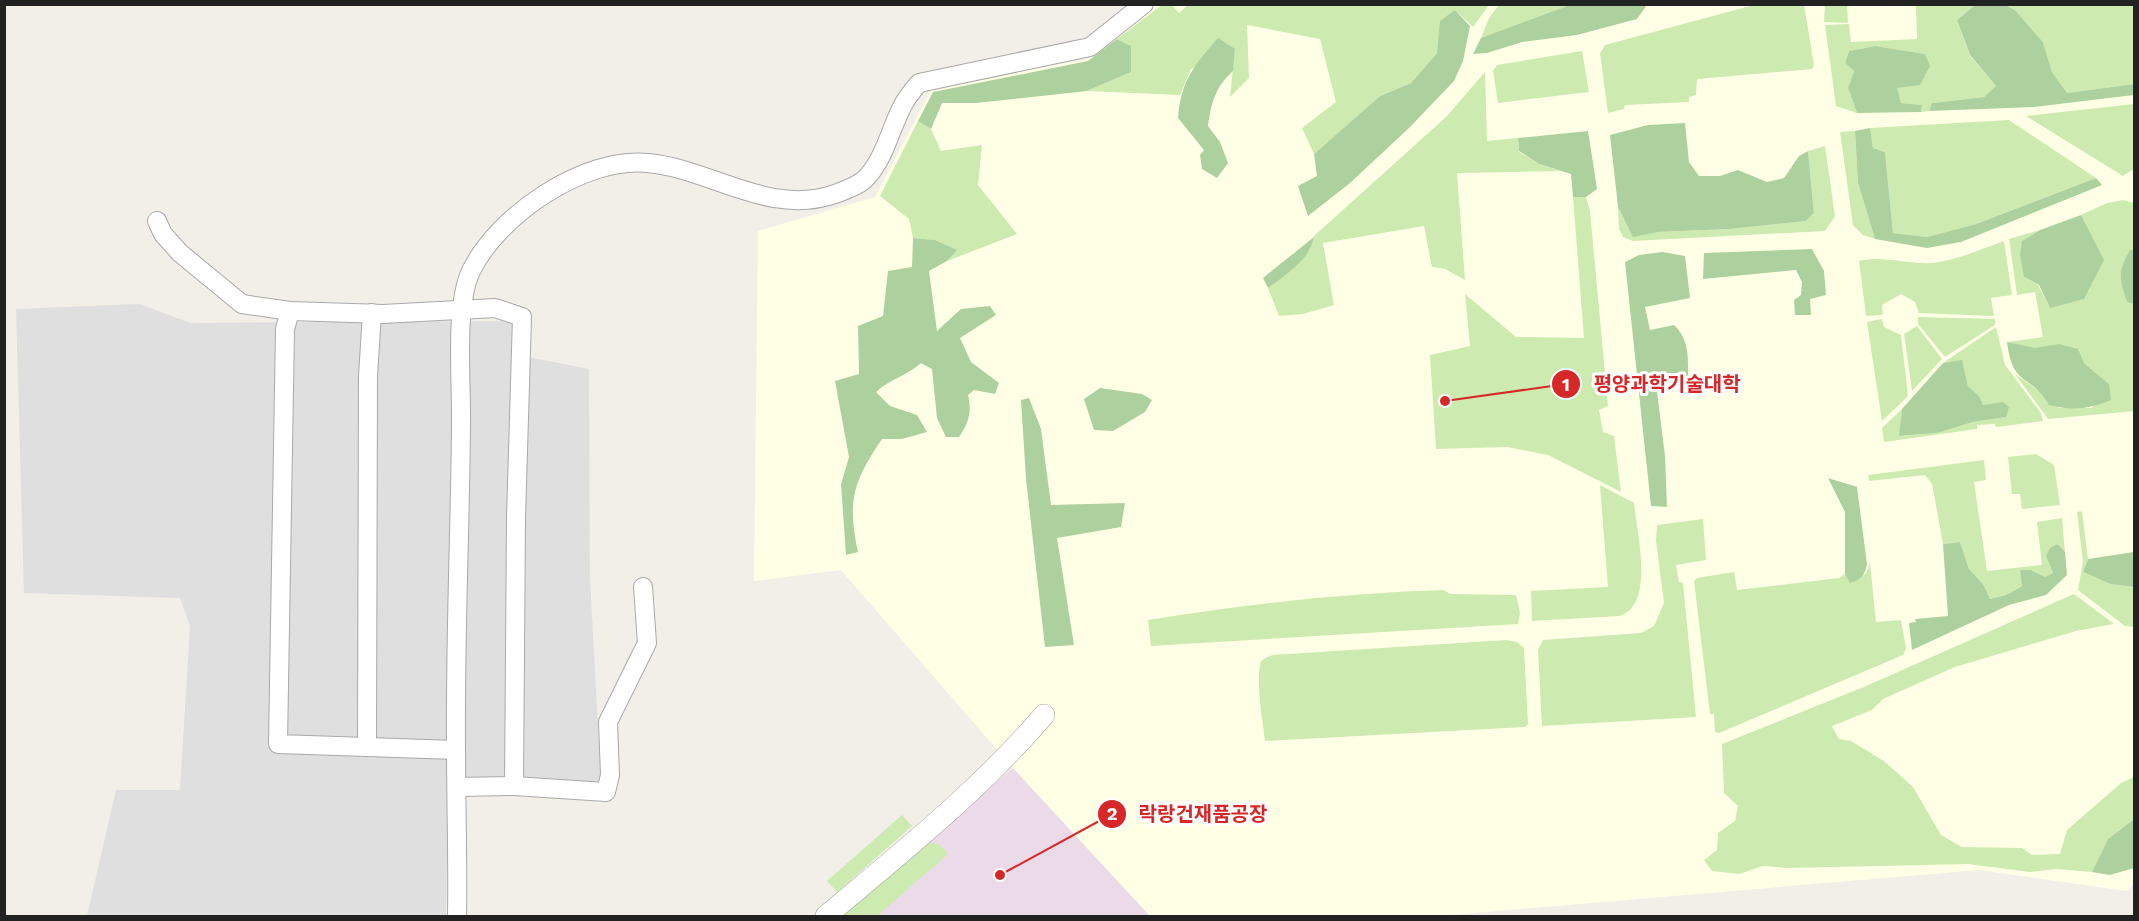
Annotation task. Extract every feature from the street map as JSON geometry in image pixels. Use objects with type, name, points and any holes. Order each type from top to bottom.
[{"type":"street","points":[[457,916],[456,750],[461,309],[471,270],[494,240],[530,204],[568,179],[619,164],[648,163],[698,174],[759,196],[801,201],[857,186],[868,176],[884,153],[903,104],[919,82],[1090,47],[1144,4]]},
{"type":"street","points":[[158,221],[163,234],[180,253],[242,304],[290,311],[372,313],[495,308],[522,317],[516,507],[514,786]]},
{"type":"street","points":[[290,311],[285,329],[278,744],[456,750]]},
{"type":"street","points":[[367,747],[368,376],[372,313]]},
{"type":"street","points":[[458,787],[514,786],[606,792],[610,775],[609,722],[647,643],[643,587]]},
{"type":"street","points":[[826,916],[949,812],[1015,749],[1044,715]]},
{"type":"shaded area","points":[[1153,5],[2134,5],[2134,883],[2127,891],[1979,870],[1438,916],[1150,916],[1013,768],[841,570],[754,581],[758,231],[875,197],[932,88],[1088,59]]},
{"type":"shaded area","points":[[139,304],[191,323],[516,321],[523,356],[589,369],[590,579],[601,782],[469,780],[448,801],[446,916],[87,916],[116,790],[180,790],[190,626],[180,598],[24,593],[16,309]]},
{"type":"shaded area","points":[[1013,768],[1150,916],[839,916]]},
{"type":"green space","points":[[1189,4],[1489,5],[1473,27],[1455,10],[1437,53],[1411,83],[1380,96],[1314,154],[1302,128],[1336,102],[1320,39],[1247,25],[1249,78],[1230,97],[1235,49],[1191,69],[1180,95],[1087,91],[1131,72],[1131,46],[1117,39],[1162,5],[1172,5],[1179,13]]},
{"type":"green space","points":[[1573,4],[1647,5],[1637,19],[1577,35],[1522,42],[1487,53],[1473,54],[1481,38]]},
{"type":"green space","points":[[1499,5],[1573,5],[1481,38],[1489,18]]},
{"type":"green space","points":[[1754,5],[1804,5],[1814,65],[1812,69],[1697,79],[1696,95],[1689,97],[1689,102],[1625,105],[1624,109],[1608,113],[1600,53],[1605,45]]},
{"type":"green space","points":[[1825,5],[1847,5],[1848,23],[1824,22]]},
{"type":"green space","points":[[1916,5],[1975,5],[1957,20],[1970,56],[1996,86],[1984,97],[1932,103],[1929,111],[1921,112],[1922,105],[1901,103],[1896,88],[1925,54],[1874,46],[1849,51],[1845,63],[1854,71],[1848,88],[1857,113],[1836,106],[1825,25],[1849,24],[1851,42],[1917,39]]},
{"type":"green space","points":[[1975,5],[2005,5],[2015,10],[2043,42],[2052,72],[2067,93],[2134,84],[2134,95],[2034,107],[1929,111],[1932,103],[1984,97],[1996,86],[1970,55],[1957,20]]},
{"type":"green space","points":[[2005,5],[2134,5],[2134,84],[2067,93],[2052,72],[2043,42],[2015,10]]},
{"type":"green space","points":[[1455,10],[1470,26],[1463,61],[1454,81],[1409,128],[1350,183],[1308,216],[1298,186],[1317,176],[1314,154],[1380,96],[1411,83],[1437,53],[1440,21]]},
{"type":"green space","points":[[1218,38],[1235,49],[1233,71],[1222,83],[1215,96],[1208,126],[1220,142],[1228,163],[1217,178],[1202,169],[1200,155],[1204,150],[1178,118],[1182,93],[1190,74]]},
{"type":"green space","points":[[1117,39],[1131,46],[1131,72],[1087,91],[976,103],[942,103],[931,129],[918,121],[933,92],[1088,61]]},
{"type":"green space","points":[[1875,46],[1925,54],[1930,66],[1920,85],[1897,88],[1901,103],[1922,105],[1921,112],[1857,113],[1848,88],[1854,71],[1845,63],[1849,51]]},
{"type":"green space","points":[[1582,51],[1589,92],[1498,103],[1493,71],[1497,65]]},
{"type":"green space","points":[[1485,72],[1487,141],[1518,138],[1519,152],[1539,164],[1560,171],[1457,173],[1465,280],[1445,269],[1432,267],[1424,226],[1323,243],[1334,305],[1303,314],[1279,316],[1268,288],[1302,260],[1314,236],[1446,117]]},
{"type":"green space","points":[[2134,104],[2134,169],[2123,176],[2026,116]]},
{"type":"green space","points":[[2009,120],[2096,178],[1976,224],[1927,237],[1893,233],[1885,152],[1873,148],[1870,128]]},
{"type":"green space","points":[[918,121],[931,129],[941,151],[982,145],[978,185],[1017,234],[947,261],[956,250],[935,240],[913,238],[909,219],[880,196]]},
{"type":"green space","points":[[1685,123],[1689,162],[1699,176],[1720,176],[1738,170],[1767,182],[1784,178],[1799,156],[1808,151],[1814,213],[1806,221],[1730,229],[1658,232],[1633,237],[1618,207],[1610,135],[1648,125]]},
{"type":"green space","points":[[1870,128],[1873,148],[1885,152],[1893,233],[1927,237],[1976,224],[2096,178],[2102,185],[1961,242],[1927,248],[1875,239],[1858,183],[1855,131]]},
{"type":"green space","points":[[1588,131],[1597,189],[1586,197],[1573,197],[1571,174],[1539,164],[1519,151],[1518,138]]},
{"type":"green space","points":[[1855,131],[1858,183],[1875,239],[1863,235],[1853,225],[1840,132]]},
{"type":"green space","points":[[1825,146],[1835,216],[1825,231],[1633,241],[1623,237],[1619,229],[1618,207],[1633,236],[1658,232],[1730,229],[1806,221],[1814,213],[1808,151]]},
{"type":"green space","points":[[1573,197],[1586,197],[1590,211],[1608,406],[1599,410],[1603,432],[1614,436],[1621,492],[1548,455],[1507,447],[1436,449],[1430,355],[1470,346],[1465,294],[1516,337],[1584,338]]},
{"type":"green space","points":[[2123,200],[2134,203],[2134,249],[2130,250],[2126,258],[2121,275],[2127,302],[2134,304],[2134,411],[2048,419],[2015,374],[2042,393],[2049,405],[2060,408],[2092,408],[2109,384],[2084,363],[2007,342],[2043,337],[2035,292],[2017,295],[2009,239],[2040,230],[2022,241],[2024,277],[2038,285],[2050,308],[2085,223],[2081,215],[2107,203]]},
{"type":"green space","points":[[2081,215],[2104,260],[2084,299],[2050,308],[2039,285],[2024,277],[2020,255],[2022,241],[2040,230]]},
{"type":"green space","points":[[1314,237],[1302,260],[1268,288],[1263,278]]},
{"type":"green space","points":[[913,238],[935,240],[957,250],[947,261],[929,271],[937,331],[961,309],[990,306],[996,315],[960,338],[971,362],[999,383],[995,394],[974,390],[968,395],[969,417],[959,437],[946,437],[937,418],[932,369],[921,363],[876,392],[890,406],[917,415],[927,432],[902,439],[882,439],[872,454],[859,480],[853,505],[858,552],[846,555],[841,484],[849,457],[835,381],[859,374],[858,326],[883,316],[888,271],[912,267]]},
{"type":"green space","points":[[2004,241],[2012,295],[1991,298],[1994,316],[1919,313],[1915,302],[1901,294],[1882,305],[1883,315],[1866,316],[1859,261],[1877,259],[1914,263],[1942,262]]},
{"type":"green space","points":[[1812,249],[1824,271],[1826,295],[1810,299],[1811,315],[1795,315],[1794,300],[1801,295],[1802,282],[1796,270],[1703,279],[1704,253]]},
{"type":"green space","points":[[2134,249],[2134,304],[2127,302],[2122,287],[2121,270],[2130,250]]},
{"type":"green space","points":[[1662,252],[1685,256],[1690,298],[1645,307],[1650,330],[1674,325],[1683,337],[1687,350],[1688,381],[1656,383],[1665,456],[1667,507],[1651,506],[1625,262],[1639,255]]},
{"type":"green space","points":[[1918,317],[1995,319],[1995,325],[1945,357],[1918,324]]},
{"type":"green space","points":[[1882,319],[1884,327],[1901,335],[1908,396],[1882,421],[1867,322]]},
{"type":"green space","points":[[1917,326],[1942,359],[1912,391],[1904,334]]},
{"type":"green space","points":[[1996,327],[2005,365],[2041,413],[2043,421],[1996,427],[1995,424],[1977,425],[1977,429],[1884,442],[1882,428],[1902,409],[1900,436],[1937,433],[1973,422],[2006,417],[1983,406],[1979,396],[1968,386],[1962,361],[1943,363]]},
{"type":"green space","points":[[2007,342],[2035,348],[2059,344],[2078,349],[2084,363],[2109,384],[2111,400],[2080,408],[2049,405],[2013,367]]},
{"type":"green space","points":[[1962,360],[1968,386],[1979,396],[1983,405],[2003,402],[2009,407],[2006,417],[1973,422],[1937,433],[1899,436],[1902,409],[1943,363]]},
{"type":"green space","points":[[1100,388],[1142,394],[1152,400],[1145,412],[1113,431],[1094,430],[1084,399]]},
{"type":"green space","points":[[1029,398],[1041,429],[1051,505],[1125,503],[1121,527],[1057,538],[1074,645],[1045,647],[1026,479],[1021,400]]},
{"type":"green space","points":[[2036,454],[2054,465],[2060,505],[2022,509],[2020,494],[2012,494],[2008,457]]},
{"type":"green space","points":[[1984,460],[1986,480],[1974,482],[1987,571],[2042,565],[2037,522],[2062,518],[2065,552],[2058,544],[2046,556],[2053,573],[2045,578],[2032,570],[2020,570],[2023,585],[2006,595],[1989,599],[1983,584],[1969,569],[1960,542],[1943,544],[1932,484],[1925,475],[1869,481],[1868,475]]},
{"type":"green space","points":[[1828,478],[1857,487],[1867,564],[1862,576],[1850,583],[1845,574],[1845,512]]},
{"type":"green space","points":[[1600,485],[1634,503],[1641,566],[1641,583],[1637,598],[1631,609],[1620,616],[1532,621],[1531,591],[1608,587]]},
{"type":"green space","points":[[2082,511],[2088,559],[2083,572],[2110,584],[2134,587],[2134,627],[2125,626],[2078,590],[2083,562],[2077,512]]},
{"type":"green space","points":[[1703,519],[1706,560],[1676,565],[1679,582],[1683,583],[1696,717],[1542,726],[1538,650],[1543,640],[1641,633],[1654,626],[1664,603],[1656,541],[1657,525]]},
{"type":"green space","points":[[1960,542],[1969,569],[1983,584],[1990,599],[2006,595],[2022,586],[2020,570],[2031,570],[2045,577],[2053,573],[2046,556],[2050,548],[2058,544],[2065,552],[2067,575],[2046,595],[2009,605],[1912,650],[1909,623],[1916,622],[1915,619],[1948,616],[1943,544]]},
{"type":"green space","points":[[2134,552],[2134,587],[2110,584],[2083,572],[2088,559]]},
{"type":"green space","points":[[1870,563],[1876,622],[1901,620],[1906,649],[1903,655],[1719,733],[1715,732],[1714,714],[1710,714],[1694,581],[1697,578],[1734,572],[1737,590],[1839,578],[1845,574],[1851,583],[1866,573]]},
{"type":"green space","points":[[1444,590],[1450,594],[1516,595],[1520,613],[1518,624],[1151,646],[1148,620],[1296,600]]},
{"type":"green space","points":[[2074,594],[2114,624],[2076,631],[1955,667],[1883,699],[1872,710],[1832,726],[1839,739],[1851,741],[1884,761],[1913,787],[1941,835],[1962,847],[2022,848],[2032,855],[2060,854],[2067,830],[2121,783],[2134,777],[2134,819],[2108,839],[2092,872],[2056,869],[2030,872],[1968,864],[1788,868],[1763,866],[1739,874],[1712,871],[1704,860],[1717,850],[1718,833],[1735,821],[1738,806],[1724,793],[1722,744],[1866,686]]},
{"type":"green space","points":[[1506,640],[1517,642],[1524,648],[1528,724],[1525,727],[1265,741],[1259,669],[1266,657]]},
{"type":"green space","points":[[902,815],[912,826],[837,892],[827,881]]},
{"type":"green space","points":[[2134,819],[2134,868],[2110,875],[2092,872],[2108,839]]},
{"type":"green space","points":[[923,842],[939,844],[948,854],[877,916],[839,916]]},
{"type":"place","name":"평양과학기술대학","points":[[1445,401]]},
{"type":"place","name":"락랑건재품공장","points":[[1000,875]]}]
